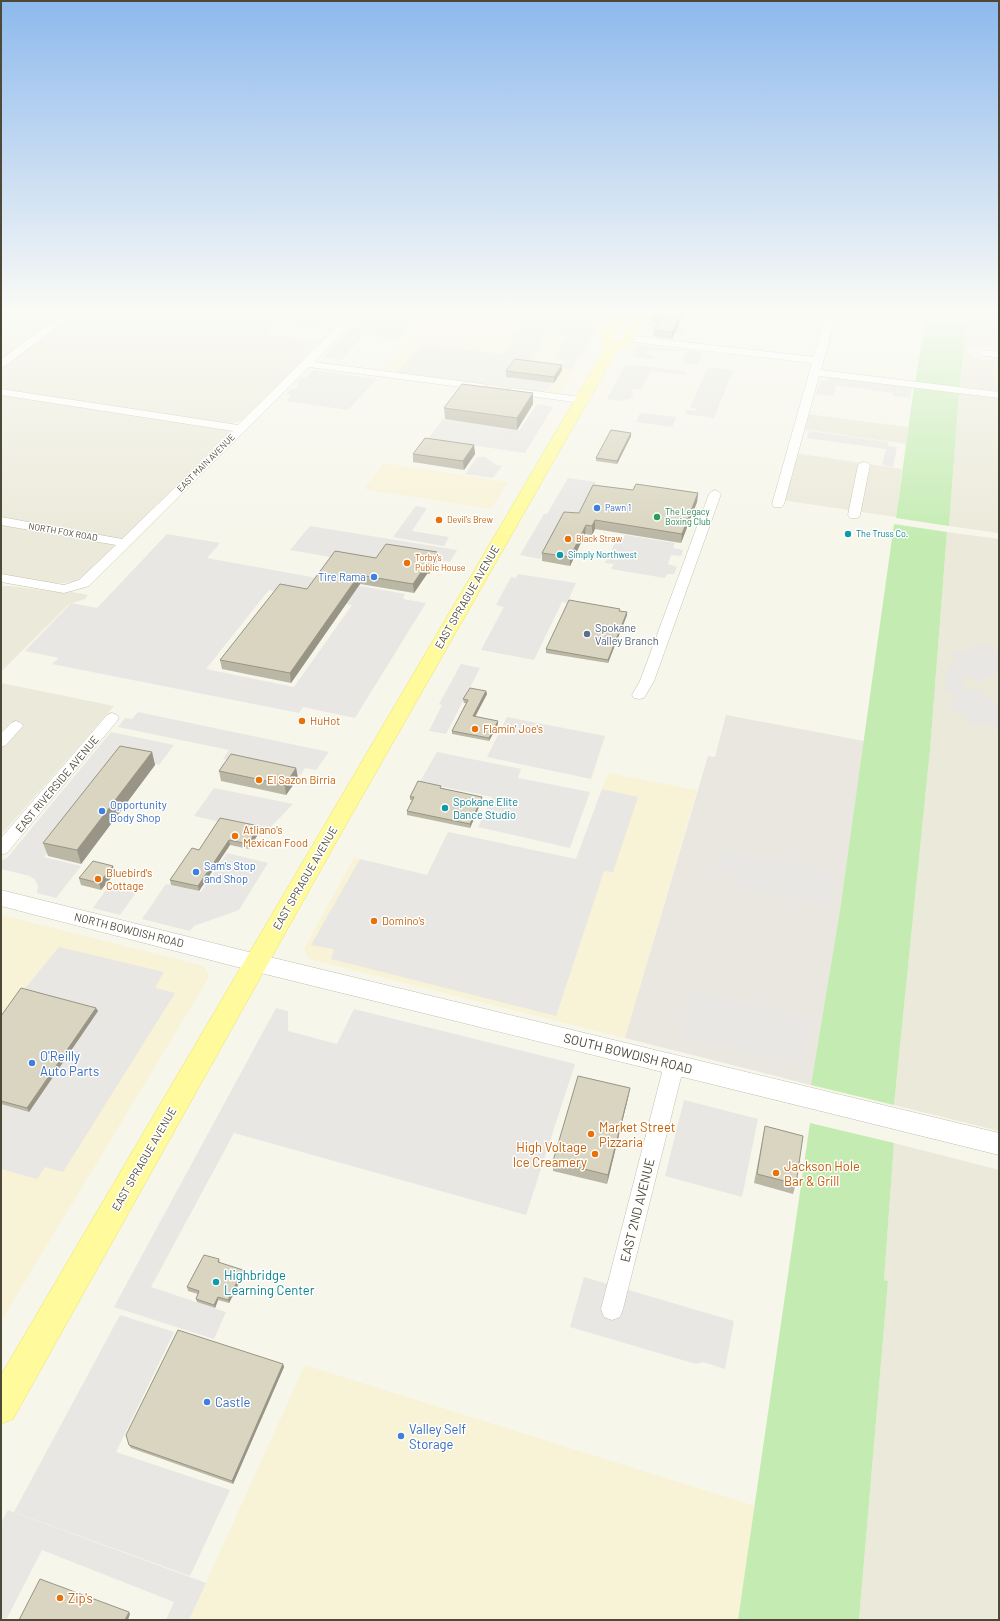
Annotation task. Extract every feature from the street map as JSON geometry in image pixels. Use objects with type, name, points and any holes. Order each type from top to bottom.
[{"type":"main road","name":"EAST SPRAGUE AVENUE","points":[[1,1407],[332,830],[590,387]]},
{"type":"street","name":"EAST MAIN AVENUE","points":[[1,578],[64,589],[84,582],[126,543],[284,387]]},
{"type":"street","points":[[478,387],[582,400]]},
{"type":"street","points":[[778,504],[811,387]]},
{"type":"street","points":[[945,387],[999,395]]},
{"type":"street","points":[[1,392],[241,429]]},
{"type":"street","points":[[854,515],[864,465]]},
{"type":"street","points":[[639,695],[647,681],[715,494]]},
{"type":"street","name":"NORTH FOX ROAD","points":[[1,521],[126,543]]},
{"type":"street","name":"EAST RIVERSIDE AVENUE","points":[[1,849],[112,718]]},
{"type":"street","points":[[1,742],[16,726]]},
{"type":"street","name":"NORTH BOWDISH ROAD","points":[[1,898],[256,963]]},
{"type":"street","name":"SOUTH BOWDISH ROAD","points":[[256,963],[999,1144]]},
{"type":"street","name":"EAST 2ND AVENUE","points":[[612,1309],[674,1065]]},
{"type":"shaded area","points":[[1,387],[276,387],[243,420],[231,424],[1,390]]},
{"type":"shaded area","points":[[297,387],[370,387],[348,410],[286,401],[290,396],[289,394],[286,394],[290,390]]},
{"type":"shaded area","points":[[495,387],[565,387],[561,393],[552,395]]},
{"type":"shaded area","points":[[497,387],[549,387],[540,393]]},
{"type":"shaded area","points":[[614,387],[642,387],[641,389],[633,389],[631,393],[634,393],[630,399],[625,399],[623,401],[607,399]]},
{"type":"shaded area","points":[[699,387],[726,387],[714,418],[685,414],[687,410],[695,411],[696,408],[690,407]]},
{"type":"shaded area","points":[[818,387],[836,387],[833,396],[816,394]]},
{"type":"shaded area","points":[[848,387],[912,387],[910,398],[893,396],[893,393]]},
{"type":"shaded area","points":[[961,387],[999,387],[999,391]]},
{"type":"shaded area","points":[[977,387],[999,387],[999,391],[977,388]]},
{"type":"shaded area","points":[[959,393],[999,398],[999,533],[949,526]]},
{"type":"shaded area","points":[[1,394],[230,430],[231,432],[95,569],[85,577],[76,581],[52,583],[13,577],[1,573]]},
{"type":"shaded area","points":[[537,404],[553,407],[525,453],[428,439],[443,419],[520,430]]},
{"type":"shaded area","points":[[640,413],[676,417],[672,427],[636,422]]},
{"type":"shaded area","points":[[807,414],[908,427],[906,444],[802,429]]},
{"type":"shaded area","points":[[809,431],[888,442],[888,446],[897,447],[893,467],[882,465],[886,449],[807,438]]},
{"type":"shaded area","points":[[794,453],[902,469],[896,517],[783,499]]},
{"type":"shaded area","points":[[477,457],[485,457],[496,465],[502,466],[493,478],[465,474]]},
{"type":"shaded area","points":[[384,463],[508,482],[491,509],[364,489]]},
{"type":"shaded area","points":[[568,478],[596,482],[576,520],[562,518],[540,559],[520,555],[544,514],[547,514]]},
{"type":"shaded area","points":[[416,506],[427,508],[412,531],[449,537],[444,546],[393,537]]},
{"type":"shaded area","points":[[310,526],[457,550],[450,562],[384,552],[375,565],[290,550]]},
{"type":"shaded area","points":[[947,532],[999,539],[999,1131],[894,1105],[930,750]]},
{"type":"shaded area","points":[[167,534],[220,543],[207,558],[405,594],[403,599],[426,603],[355,718],[303,707],[299,713],[52,664],[59,658],[25,651],[71,603],[97,608]],"holes":[[[269,590],[352,605],[294,687],[206,669]]]},
{"type":"shaded area","points":[[625,535],[675,543],[674,548],[683,550],[681,556],[671,555],[668,564],[677,567],[674,574],[667,574],[665,578],[611,569],[614,564],[605,563],[617,539],[623,540]]},
{"type":"shaded area","points":[[518,574],[576,583],[567,603],[562,602],[534,660],[481,650],[504,607],[496,605],[511,577],[516,578]]},
{"type":"shaded area","points":[[1,586],[58,592],[67,591],[88,595],[85,599],[69,604],[1,672]]},
{"type":"shaded area","points":[[985,644],[995,650],[999,650],[999,673],[978,682],[967,674],[964,675],[962,688],[969,692],[976,688],[999,706],[999,731],[989,723],[976,727],[946,704],[957,698],[944,689],[948,665],[959,663],[950,655]]},
{"type":"shaded area","points":[[461,664],[480,668],[446,734],[429,731],[442,705],[439,704]]},
{"type":"shaded area","points":[[1,683],[114,706],[1,835]]},
{"type":"shaded area","points":[[138,712],[329,752],[316,770],[305,768],[301,775],[223,759],[229,750],[118,727],[125,718],[132,719]]},
{"type":"shaded area","points":[[726,715],[864,741],[840,910],[811,1085],[625,1038],[708,756],[715,757]]},
{"type":"shaded area","points":[[507,717],[605,736],[591,779],[487,757]]},
{"type":"shaded area","points":[[111,732],[174,745],[159,765],[123,757],[44,857],[81,866],[56,898],[37,893],[38,886],[35,880],[30,876],[1,869],[1,860],[7,858]]},
{"type":"shaded area","points":[[437,752],[521,769],[518,778],[590,792],[570,848],[478,827],[492,797],[420,782]]},
{"type":"shaded area","points":[[608,773],[697,790],[625,1038],[309,959],[304,949],[354,858],[427,875],[448,832],[576,859]]},
{"type":"shaded area","points":[[214,788],[293,804],[266,832],[194,816]]},
{"type":"shaded area","points":[[602,789],[638,797],[613,872],[604,871],[556,1016],[331,959],[334,949],[311,945],[360,859],[427,875],[448,832],[576,859]]},
{"type":"shaded area","points":[[726,850],[835,872],[831,906],[736,886],[736,876],[716,868]]},
{"type":"shaded area","points":[[227,853],[268,863],[239,910],[194,926],[190,931],[142,919],[166,884],[201,892]]},
{"type":"shaded area","points":[[111,883],[138,890],[120,915],[93,908]]},
{"type":"shaded area","points":[[2,915],[200,965],[206,969],[209,977],[1,1321]]},
{"type":"shaded area","points":[[59,947],[164,972],[155,988],[175,993],[63,1172],[45,1167],[37,1179],[1,1169],[1,1104],[29,1112],[23,991]]},
{"type":"shaded area","points":[[691,990],[812,1018],[804,1066],[681,1036]]},
{"type":"shaded area","points":[[276,1008],[288,1011],[288,1031],[337,1044],[354,1009],[575,1064],[526,1215],[234,1133],[151,1287],[226,1312],[214,1339],[114,1307]]},
{"type":"shaded area","points":[[684,1100],[758,1119],[742,1197],[665,1176]]},
{"type":"shaded area","points":[[894,1143],[999,1170],[999,1620],[859,1620],[888,1281],[884,1280]]},
{"type":"shaded area","points":[[584,1277],[734,1321],[725,1369],[703,1362],[696,1364],[570,1327]]},
{"type":"shaded area","points":[[120,1315],[174,1332],[116,1452],[230,1490],[190,1576],[14,1512]]},
{"type":"shaded area","name":"Valley Self Storage","points":[[305,1365],[755,1506],[738,1620],[189,1620]]},
{"type":"shaded area","points":[[8,1510],[206,1583],[189,1620],[166,1620],[174,1602],[42,1550],[6,1620],[1,1620],[1,1523]]},
{"type":"green space","points":[[914,387],[959,393],[949,526],[896,518]]},
{"type":"green space","points":[[894,524],[947,532],[930,750],[894,1105],[811,1085],[840,910]]},
{"type":"green space","points":[[810,1123],[894,1143],[884,1280],[888,1281],[859,1620],[738,1620]]},
{"type":"building","points":[[460,387],[483,387],[533,393],[517,418],[444,408]]},
{"type":"building","points":[[611,430],[631,433],[617,461],[596,458]]},
{"type":"building","points":[[425,438],[474,445],[463,461],[413,454]]},
{"type":"building","points":[[636,484],[698,493],[682,534],[595,520],[592,526],[586,525],[570,557],[542,553],[564,512],[579,513],[593,485],[633,490]]},
{"type":"building","points":[[386,544],[437,552],[429,565],[426,565],[413,584],[359,575],[290,673],[220,660],[280,584],[307,589],[335,551],[376,558]]},
{"type":"building","name":"Spokane Valley Branch","points":[[569,600],[620,609],[619,611],[627,612],[608,660],[546,649]]},
{"type":"building","points":[[470,688],[486,691],[473,716],[498,721],[489,738],[452,731],[468,700],[463,699]]},
{"type":"building","points":[[120,746],[152,752],[77,850],[43,843]]},
{"type":"building","points":[[231,754],[296,768],[285,785],[219,771]]},
{"type":"building","name":"Spokane Elite Dance Studio","points":[[418,781],[441,786],[440,788],[482,797],[470,824],[407,811],[414,797],[410,797]]},
{"type":"building","points":[[220,818],[259,826],[248,844],[229,840],[198,886],[170,880],[192,848],[199,850]]},
{"type":"building","points":[[93,861],[113,866],[99,883],[79,878]]},
{"type":"building","name":"O'Reilly Auto Parts","points":[[21,988],[96,1008],[27,1108],[1,1101],[1,1016]]},
{"type":"building","name":"Market Street Pizzaria","points":[[578,1076],[630,1088],[608,1175],[553,1161]]},
{"type":"building","name":"Jackson Hole Bar & Grill","points":[[765,1126],[803,1136],[796,1184],[757,1174]]},
{"type":"building","name":"Highbridge Learning Center","points":[[204,1255],[219,1259],[218,1262],[243,1270],[228,1300],[218,1297],[214,1305],[196,1299],[199,1291],[187,1287]]},
{"type":"building","name":"Castle","points":[[178,1330],[283,1364],[232,1481],[129,1445],[126,1435]]},
{"type":"building","name":"Zip's","points":[[40,1579],[129,1612],[125,1620],[19,1620]]},
{"type":"place","name":"Pawn 1","points":[[597,508]]},
{"type":"place","name":"The Legacy Boxing Club","points":[[657,517]]},
{"type":"place","name":"Devil's Brew","points":[[439,520]]},
{"type":"place","name":"The Truss Co.","points":[[848,534]]},
{"type":"place","name":"Black Straw","points":[[568,539]]},
{"type":"place","name":"Simply Northwest","points":[[560,555]]},
{"type":"place","name":"Torby's Public House","points":[[407,563]]},
{"type":"place","name":"Tire Rama","points":[[374,577]]},
{"type":"place","name":"Spokane Valley Branch","points":[[587,634]]},
{"type":"place","name":"HuHot","points":[[302,721]]},
{"type":"place","name":"Flamin' Joe's","points":[[475,729]]},
{"type":"place","name":"El Sazon Birria","points":[[259,780]]},
{"type":"place","name":"Spokane Elite Dance Studio","points":[[445,808]]},
{"type":"place","name":"Opportunity Body Shop","points":[[102,811]]},
{"type":"place","name":"Atliano's Mexican Food","points":[[235,836]]},
{"type":"place","name":"Sam's Stop and Shop","points":[[196,872]]},
{"type":"place","name":"Bluebird's Cottage","points":[[98,879]]},
{"type":"place","name":"Domino's","points":[[374,921]]},
{"type":"place","name":"O'Reilly Auto Parts","points":[[32,1063]]},
{"type":"place","name":"Market Street Pizzaria","points":[[591,1134]]},
{"type":"place","name":"High Voltage Ice Creamery","points":[[595,1154]]},
{"type":"place","name":"Jackson Hole Bar & Grill","points":[[776,1173]]},
{"type":"place","name":"Highbridge Learning Center","points":[[216,1282]]},
{"type":"place","name":"Castle","points":[[207,1402]]},
{"type":"place","name":"Valley Self Storage","points":[[401,1436]]},
{"type":"place","name":"Zip's","points":[[60,1598]]}]
